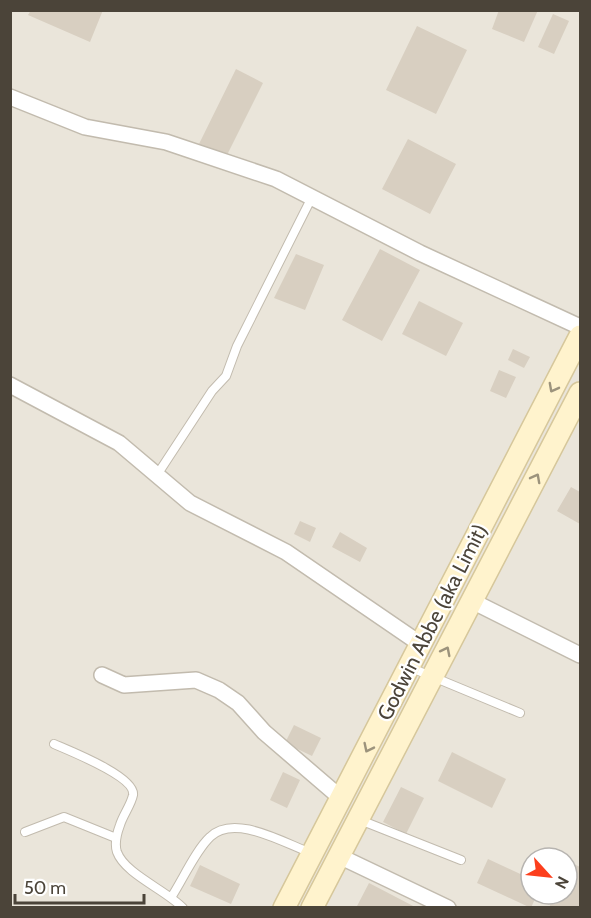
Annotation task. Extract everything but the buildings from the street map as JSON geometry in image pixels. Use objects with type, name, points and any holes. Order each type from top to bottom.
[{"type":"street","points":[[10,97],[85,127],[166,142],[276,179],[420,253],[580,327]]},
{"type":"street","name":"Godwin Abbe (aka Limit)","points":[[284,908],[342,799],[419,643],[580,336]]},
{"type":"street","points":[[10,385],[119,443],[190,503],[286,552],[419,643]]},
{"type":"street","name":"Godwin Abbe (aka Limit)","points":[[312,908],[580,393]]},
{"type":"street","points":[[472,601],[580,656]]},
{"type":"street","points":[[102,675],[124,685],[196,680],[219,690],[238,703],[264,732],[342,799]]},
{"type":"street","points":[[339,856],[448,908]]},
{"type":"lane","points":[[158,475],[212,391],[226,376],[237,346],[312,197]]},
{"type":"lane","points":[[408,667],[519,713]]},
{"type":"lane","points":[[54,744],[124,779],[132,789],[133,797],[121,820],[116,838],[117,854],[131,870],[172,896],[183,908]]},
{"type":"lane","points":[[25,832],[64,817],[116,838]]},
{"type":"lane","points":[[358,819],[461,860]]},
{"type":"lane","points":[[172,896],[210,837],[226,827],[241,826],[312,853]]},
{"type":"shaded area","points":[[10,11],[580,11],[580,907],[11,907]]}]
